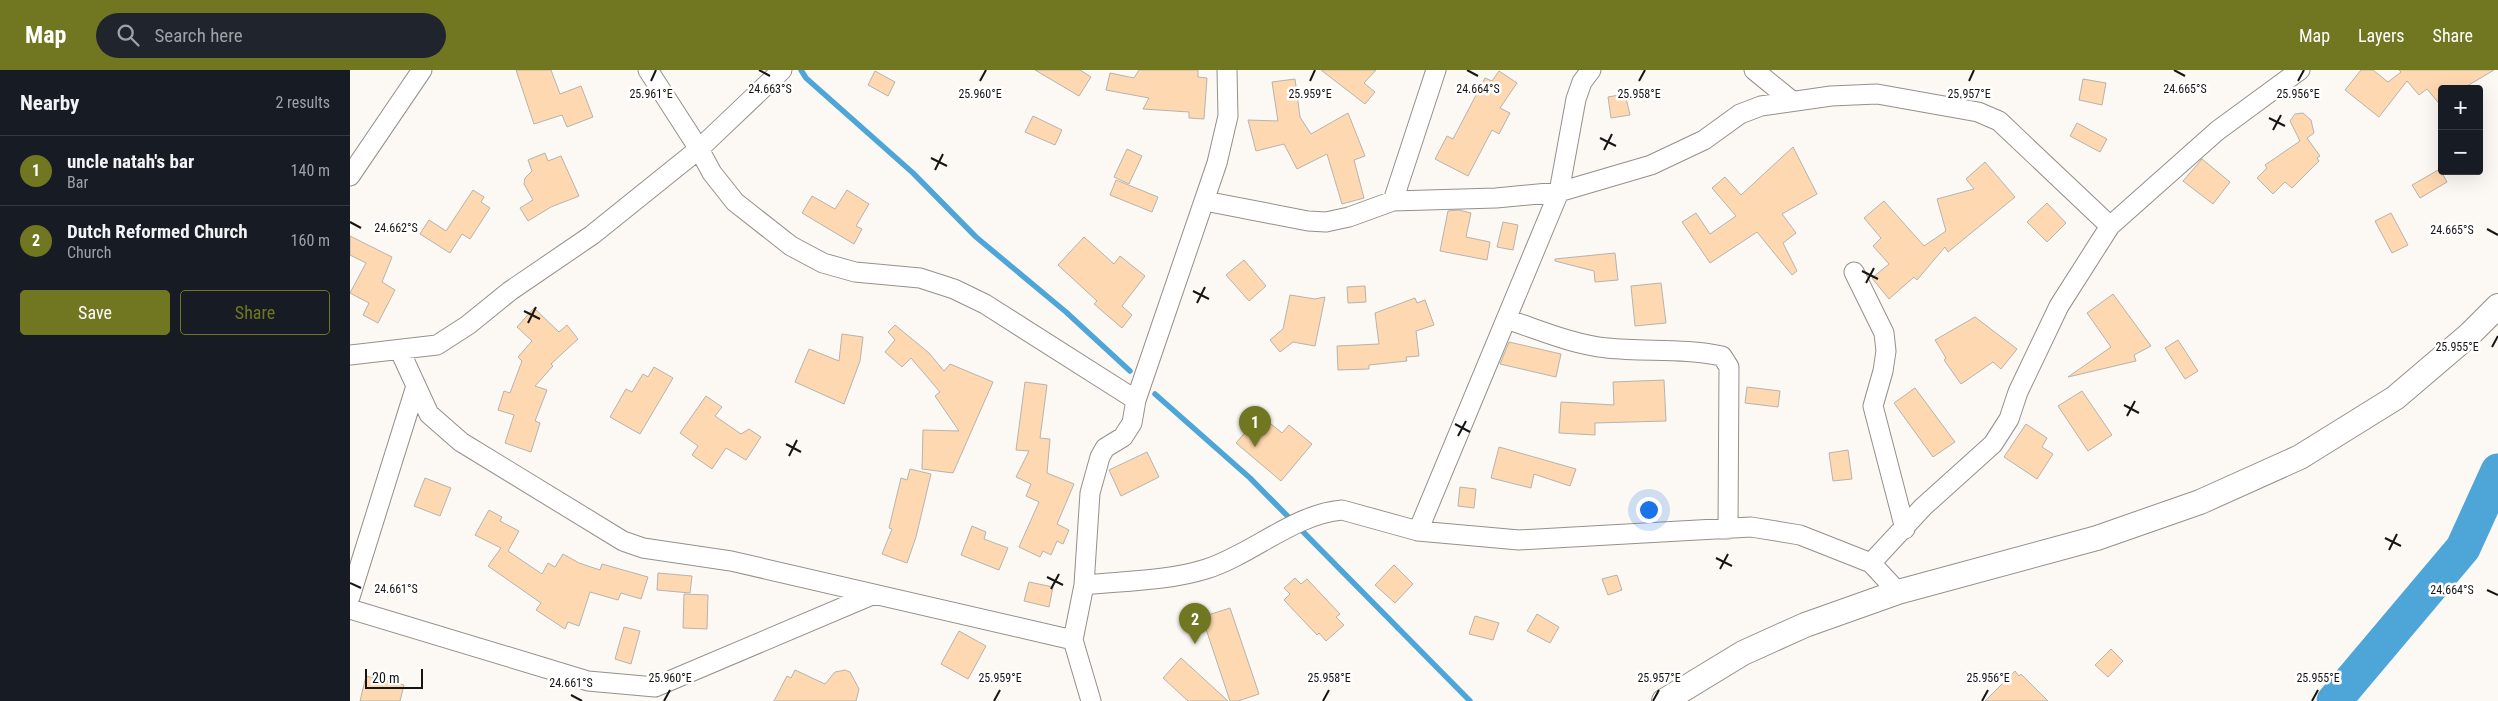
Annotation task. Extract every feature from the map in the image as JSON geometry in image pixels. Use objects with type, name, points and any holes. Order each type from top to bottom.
[{"type":"street","points":[[350,176],[422,70]]},
{"type":"street","points":[[648,70],[699,149],[712,173],[735,202],[761,225],[791,246],[823,262],[855,272],[920,278],[954,289],[985,304],[1136,400]]},
{"type":"street","points":[[350,355],[437,345],[468,325],[510,291],[592,235],[699,149],[782,70]]},
{"type":"street","points":[[1393,201],[1436,70]]},
{"type":"street","points":[[1418,531],[1559,192],[1576,99],[1582,82],[1591,70]]},
{"type":"street","points":[[1754,70],[1792,101]]},
{"type":"street","points":[[1871,563],[1923,507],[1993,444],[2009,420],[2018,392],[2059,306],[2110,226],[2217,131],[2300,70]]},
{"type":"street","points":[[1090,701],[1073,640],[1084,585],[1090,493],[1100,457],[1105,448],[1124,437],[1132,423],[1136,400],[1205,202],[1228,116],[1230,72]]},
{"type":"street","points":[[1205,202],[1308,221],[1326,222],[1349,217],[1393,201],[1496,198],[1559,192],[1650,165],[1704,140],[1740,114],[1761,106],[1792,101],[1877,94],[1978,112],[1999,122],[2110,226]]},
{"type":"street","points":[[1854,272],[1884,333],[1886,351],[1883,371],[1873,406],[1904,528]]},
{"type":"street","points":[[1664,701],[1742,653],[1805,624],[1898,592],[2097,538],[2200,502],[2300,458],[2395,398],[2469,335],[2498,306]]},
{"type":"street","points":[[1506,318],[1558,339],[1606,348],[1705,353],[1722,356],[1729,367],[1728,529]]},
{"type":"street","points":[[400,350],[430,414],[461,442],[623,541],[644,548],[730,561],[1073,640]]},
{"type":"street","points":[[350,597],[416,386]]},
{"type":"street","points":[[1084,585],[1206,569],[1295,525],[1334,511],[1352,512],[1418,531],[1519,540],[1751,527],[1800,535],[1871,563],[1898,592]]},
{"type":"street","points":[[350,609],[588,681],[655,687],[872,595]]},
{"type":"building","points":[[516,70],[551,70],[560,94],[581,86],[593,117],[567,127],[562,115],[534,124]]},
{"type":"building","points":[[1035,70],[1080,70],[1091,77],[1079,96]]},
{"type":"building","points":[[1139,70],[1198,70],[1198,77],[1207,78],[1204,119],[1189,118],[1189,112],[1143,109],[1149,98],[1106,90],[1110,73],[1134,78]]},
{"type":"building","points":[[1321,70],[1376,70],[1364,83],[1375,92],[1365,104]]},
{"type":"building","points":[[2361,70],[2373,70],[2388,82],[2401,72],[2399,70],[2494,70],[2469,85],[2438,85],[2438,102],[2427,89],[2419,95],[2407,81],[2379,117],[2345,90]]},
{"type":"building","points":[[875,71],[895,82],[888,96],[868,85]]},
{"type":"building","points":[[1499,71],[1517,83],[1500,108],[1510,113],[1499,134],[1492,130],[1468,176],[1435,159],[1447,136],[1453,139],[1485,78],[1492,81]]},
{"type":"building","points":[[1295,79],[1300,117],[1311,134],[1348,113],[1365,156],[1354,160],[1364,198],[1342,204],[1327,154],[1297,169],[1284,144],[1256,151],[1248,120],[1278,121],[1272,82]]},
{"type":"building","points":[[2083,79],[2106,83],[2102,105],[2079,100]]},
{"type":"building","points":[[1625,94],[1630,115],[1611,118],[1608,97]]},
{"type":"building","points":[[2303,113],[2311,120],[2314,133],[2307,138],[2320,156],[2317,158],[2319,161],[2292,188],[2285,182],[2273,194],[2257,178],[2267,168],[2265,165],[2300,141],[2290,121],[2295,114]]},
{"type":"building","points":[[1033,116],[1062,130],[1055,145],[1025,132]]},
{"type":"building","points":[[2077,123],[2107,139],[2100,152],[2070,136]]},
{"type":"building","points":[[1793,147],[1817,194],[1782,214],[1796,233],[1783,243],[1797,271],[1792,275],[1757,232],[1710,263],[1682,222],[1696,213],[1710,234],[1736,216],[1712,188],[1725,177],[1741,195]]},
{"type":"building","points":[[1127,149],[1142,156],[1129,184],[1114,177]]},
{"type":"building","points":[[545,153],[548,161],[561,156],[579,196],[551,207],[528,221],[520,208],[533,200],[524,184],[525,178],[532,171],[528,160]]},
{"type":"building","points":[[2202,159],[2230,182],[2213,204],[2183,181]]},
{"type":"building","points":[[1985,162],[2015,197],[1948,252],[1945,247],[1917,280],[1914,277],[1889,299],[1872,278],[1889,264],[1873,246],[1881,238],[1864,218],[1884,201],[1924,246],[1946,231],[1937,199],[1974,189],[1966,179]]},
{"type":"building","points":[[2438,170],[2438,175],[2443,175],[2447,182],[2420,198],[2412,185]]},
{"type":"building","points":[[1116,180],[1158,197],[1152,212],[1110,195]]},
{"type":"building","points":[[473,190],[484,197],[481,202],[490,208],[470,239],[462,234],[450,253],[420,234],[429,220],[446,231]]},
{"type":"building","points":[[847,190],[869,204],[856,226],[862,229],[854,244],[802,213],[812,196],[835,209]]},
{"type":"building","points":[[2047,203],[2066,223],[2047,242],[2027,222]]},
{"type":"building","points":[[1459,210],[1471,213],[1466,237],[1490,242],[1487,260],[1440,251],[1448,211]]},
{"type":"building","points":[[2391,213],[2408,245],[2392,253],[2375,221]]},
{"type":"building","points":[[1503,222],[1518,225],[1513,250],[1497,247]]},
{"type":"building","points":[[350,236],[392,257],[382,282],[395,290],[378,323],[363,315],[369,303],[350,293],[366,263],[350,255]]},
{"type":"building","points":[[1084,237],[1114,264],[1120,256],[1145,276],[1122,306],[1132,315],[1122,328],[1094,304],[1097,301],[1058,265]]},
{"type":"building","points":[[1615,253],[1618,280],[1595,282],[1594,271],[1555,261],[1555,259]]},
{"type":"building","points":[[1244,260],[1266,286],[1249,301],[1226,275]]},
{"type":"building","points":[[1661,283],[1666,323],[1635,326],[1631,286]]},
{"type":"building","points":[[1365,286],[1366,302],[1348,303],[1347,287]]},
{"type":"building","points":[[2113,294],[2151,346],[2134,355],[2136,361],[2068,377],[2111,347],[2087,313]]},
{"type":"building","points":[[1290,295],[1315,299],[1325,297],[1315,346],[1293,342],[1280,352],[1270,340],[1283,329]]},
{"type":"building","points":[[1415,298],[1417,303],[1425,300],[1434,325],[1416,331],[1419,356],[1406,357],[1407,361],[1369,365],[1369,369],[1338,370],[1337,346],[1379,344],[1375,313]]},
{"type":"building","points":[[534,308],[559,332],[567,325],[578,339],[551,364],[553,366],[535,386],[547,390],[535,421],[540,423],[531,452],[505,443],[514,415],[498,410],[504,391],[510,393],[522,361],[518,357],[532,341],[517,327]]},
{"type":"building","points":[[1975,317],[2017,349],[2001,369],[1993,362],[1961,384],[1944,360],[1946,358],[1935,340]]},
{"type":"building","points":[[895,325],[929,353],[944,371],[950,364],[993,382],[953,473],[922,469],[923,430],[959,431],[935,396],[940,392],[911,358],[902,367],[885,352],[895,340],[888,332]]},
{"type":"building","points":[[842,334],[863,337],[860,361],[844,404],[795,382],[809,349],[839,361]]},
{"type":"building","points":[[2178,340],[2198,371],[2185,379],[2165,348]]},
{"type":"building","points":[[1509,342],[1561,354],[1556,377],[1500,364]]},
{"type":"building","points":[[654,367],[673,378],[640,434],[610,417],[626,389],[632,392],[643,374],[648,377]]},
{"type":"building","points":[[1664,380],[1666,421],[1595,423],[1595,435],[1559,433],[1561,402],[1614,405],[1613,382]]},
{"type":"building","points":[[1025,382],[1047,385],[1040,438],[1050,439],[1047,473],[1074,484],[1057,524],[1069,530],[1063,544],[1057,541],[1051,555],[1043,551],[1040,557],[1019,547],[1039,502],[1026,496],[1031,484],[1016,477],[1029,451],[1016,450]]},
{"type":"building","points":[[1747,387],[1780,391],[1778,407],[1745,403]]},
{"type":"building","points":[[1915,388],[1955,442],[1933,457],[1894,403]]},
{"type":"building","points":[[2082,391],[2112,435],[2088,451],[2058,406]]},
{"type":"building","points":[[706,396],[722,407],[715,416],[741,434],[749,429],[761,437],[746,460],[726,448],[712,469],[692,455],[698,446],[680,433]]},
{"type":"building","points":[[1260,415],[1282,433],[1289,425],[1312,444],[1281,481],[1236,443]]},
{"type":"building","points":[[2026,424],[2047,438],[2042,447],[2053,454],[2037,479],[2004,457]]},
{"type":"building","points":[[1499,447],[1576,469],[1570,486],[1534,474],[1531,488],[1491,478]]},
{"type":"building","points":[[1848,450],[1852,479],[1833,481],[1829,453]]},
{"type":"building","points":[[1147,452],[1159,477],[1121,496],[1109,470]]},
{"type":"building","points":[[910,469],[931,474],[916,537],[907,563],[882,554],[892,529],[889,528],[901,478],[907,480]]},
{"type":"building","points":[[425,478],[451,488],[440,516],[414,506]]},
{"type":"building","points":[[1460,487],[1476,489],[1474,508],[1458,506]]},
{"type":"building","points":[[489,510],[502,517],[500,521],[519,531],[508,551],[542,574],[548,563],[555,567],[563,554],[579,563],[600,570],[602,564],[648,577],[641,599],[621,593],[618,600],[590,592],[579,626],[568,622],[565,629],[536,610],[541,603],[488,566],[501,548],[475,535]]},
{"type":"building","points":[[972,526],[986,532],[984,539],[1008,548],[999,570],[961,555]]},
{"type":"building","points":[[1394,565],[1413,584],[1395,603],[1375,585]]},
{"type":"building","points":[[658,573],[692,576],[690,593],[657,590]]},
{"type":"building","points":[[1617,575],[1622,590],[1608,595],[1602,579]]},
{"type":"building","points":[[1295,578],[1301,584],[1307,579],[1340,614],[1336,617],[1344,625],[1326,641],[1319,633],[1317,635],[1284,600],[1290,594],[1284,588]]},
{"type":"building","points":[[1029,582],[1053,587],[1049,607],[1024,601]]},
{"type":"building","points":[[684,594],[708,595],[707,629],[683,628]]},
{"type":"building","points":[[1230,608],[1259,694],[1238,701],[1230,701],[1202,617]]},
{"type":"building","points":[[1537,614],[1559,627],[1550,643],[1527,631]]},
{"type":"building","points":[[1475,616],[1499,623],[1493,640],[1469,634]]},
{"type":"building","points":[[624,627],[640,631],[631,664],[615,659]]},
{"type":"building","points":[[959,631],[986,646],[968,679],[941,664]]},
{"type":"building","points":[[2111,649],[2123,661],[2108,677],[2095,665]]},
{"type":"building","points":[[1181,658],[1228,701],[1188,701],[1163,678]]},
{"type":"building","points":[[795,670],[825,684],[835,672],[845,670],[850,672],[859,689],[856,701],[774,701],[787,676],[791,678]]},
{"type":"building","points":[[2015,671],[2019,676],[2021,674],[2048,701],[1985,701]]},
{"type":"building","points":[[366,676],[404,685],[400,701],[360,701]]},
{"type":"waterway","points":[[801,70],[806,78],[913,173],[976,237],[1066,312],[1130,371]]},
{"type":"waterway","points":[[1155,394],[1250,478],[1470,701]]},
{"type":"waterway","points":[[2334,701],[2463,548],[2498,471]]},
{"type":"place","name":"uncle natah's bar","points":[[1255,447]]},
{"type":"place","name":"Dutch Reformed Church","points":[[1195,644]]}]
